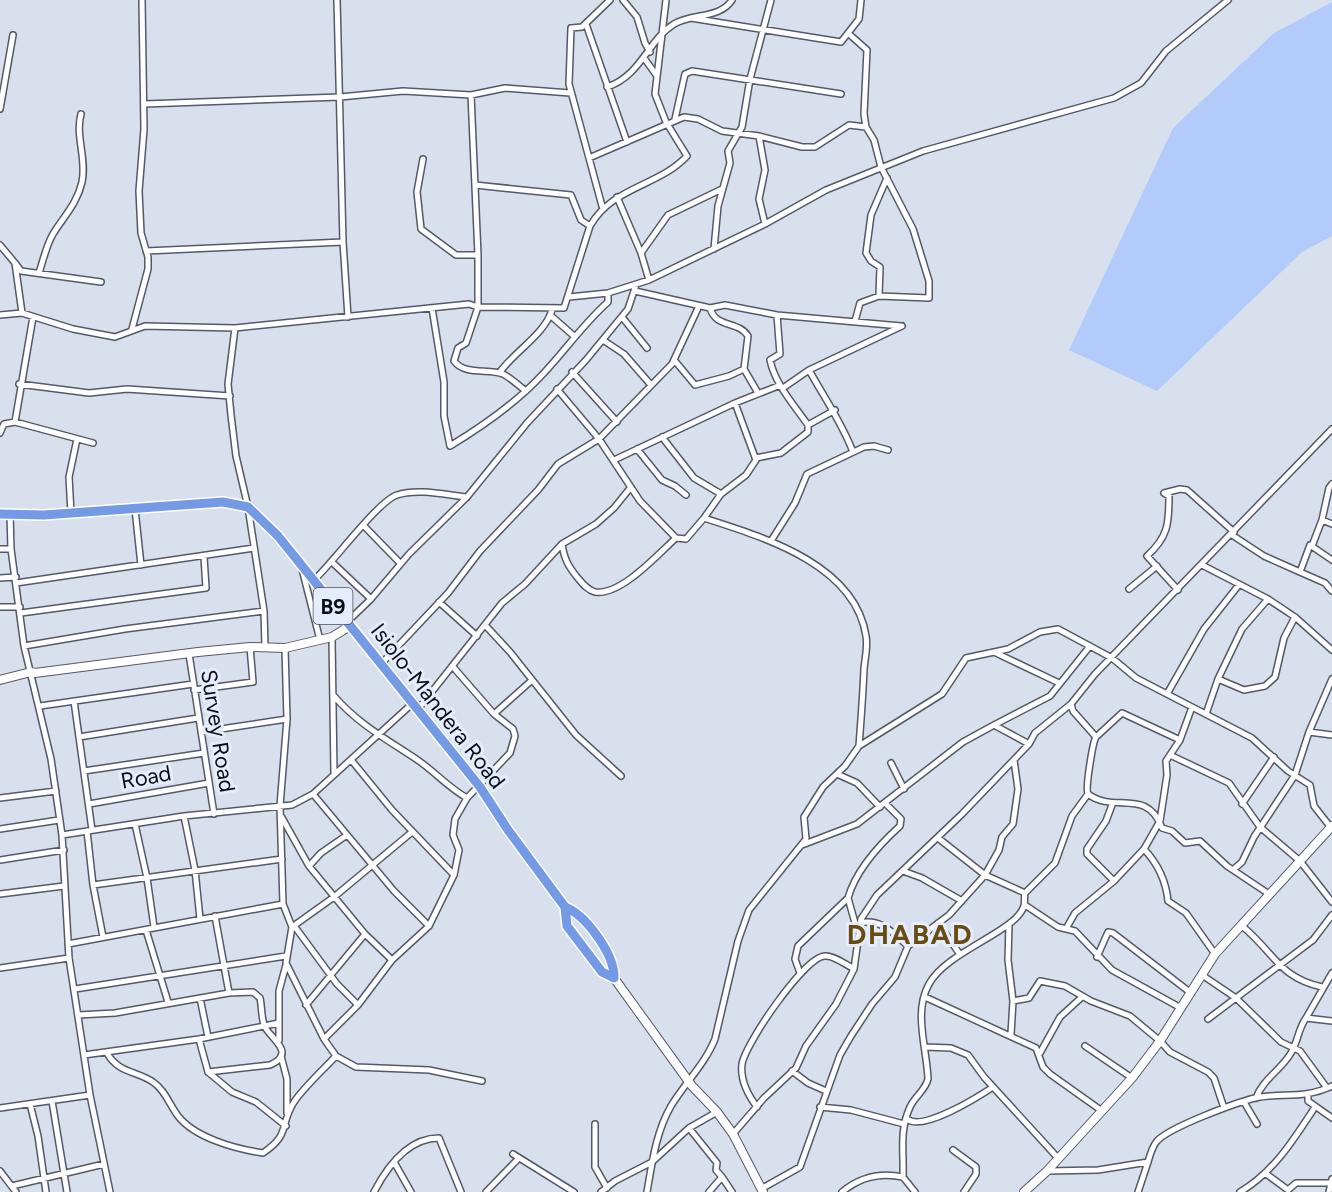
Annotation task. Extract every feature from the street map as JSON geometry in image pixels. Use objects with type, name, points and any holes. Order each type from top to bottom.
[{"type":"highway","points":[[0,514],[71,513],[223,502],[248,507]]},
{"type":"highway","name":"Isiolo-Mandera Road","points":[[248,507],[263,519],[417,706],[480,787],[508,830],[565,907]]},
{"type":"highway","name":"B9","points":[[565,907],[582,917],[611,959],[614,978]]},
{"type":"highway","name":"B9","points":[[565,907],[567,926],[602,972],[614,978]]},
{"type":"main road","points":[[0,680],[31,672],[35,674],[250,647],[285,648],[332,637],[348,624]]},
{"type":"main road","points":[[1024,1192],[1047,1171],[1057,1157],[1131,1078],[1160,1041],[1215,954],[1331,828]]},
{"type":"main road","points":[[614,978],[688,1081],[717,1112],[733,1134],[762,1190]]},
{"type":"street","points":[[132,329],[148,268],[147,251],[141,233],[139,191],[144,104],[142,0]]},
{"type":"street","points":[[337,0],[343,242],[348,317]]},
{"type":"street","points":[[602,206],[570,93],[568,65],[571,28],[585,24],[610,0]]},
{"type":"street","points":[[623,0],[637,17],[650,52]]},
{"type":"street","points":[[0,315],[22,313],[109,336],[119,336],[132,329],[155,325],[235,328],[469,304],[478,307],[551,312],[564,308],[590,226],[602,206],[654,178],[687,156],[666,123],[656,94],[666,0]]},
{"type":"street","points":[[607,87],[625,78],[650,52],[661,36],[674,25],[723,10],[732,0]]},
{"type":"street","points":[[714,249],[722,189],[730,163],[728,151],[742,127],[750,80],[771,0]]},
{"type":"street","points":[[692,18],[835,43],[841,42],[859,19],[861,0]]},
{"type":"street","points":[[569,297],[635,288],[765,224],[826,190],[923,151],[1097,103],[1128,92],[1141,83],[1166,51],[1228,0]]},
{"type":"street","points":[[585,24],[627,142]]},
{"type":"street","points":[[849,34],[867,50],[864,114],[866,127],[874,140],[881,167],[913,229],[929,281],[929,298],[879,296],[860,303],[855,321]]},
{"type":"street","points":[[0,109],[13,35]]},
{"type":"street","points":[[644,58],[658,76]]},
{"type":"street","points":[[675,118],[685,74],[692,71],[841,94]]},
{"type":"street","points":[[144,104],[340,97],[403,91],[471,95],[505,88],[570,93]]},
{"type":"street","points":[[471,95],[478,307],[466,343],[458,348],[454,361],[460,367],[474,371],[500,372],[526,391]]},
{"type":"street","points":[[39,273],[52,236],[67,216],[79,193],[84,171],[83,145],[78,126],[81,114]]},
{"type":"street","points":[[589,158],[675,118],[698,119],[722,131],[759,136],[810,148],[849,125],[866,127]]},
{"type":"street","points":[[759,136],[765,170],[759,199],[765,224]]},
{"type":"street","points":[[423,159],[417,192],[421,229],[456,255],[478,255]]},
{"type":"street","points":[[879,296],[880,267],[871,261],[866,253],[871,215],[887,178]]},
{"type":"street","points":[[475,185],[568,194],[581,220],[590,226]]},
{"type":"street","points":[[641,253],[668,215],[722,189]]},
{"type":"street","points":[[617,198],[641,253],[649,280]]},
{"type":"street","points":[[147,251],[343,242]]},
{"type":"street","points":[[0,244],[21,271],[101,282]]},
{"type":"street","points":[[15,263],[22,313]]},
{"type":"street","points":[[635,288],[710,308],[725,305],[777,315],[902,326],[809,370],[783,388]]},
{"type":"street","points":[[348,624],[400,563],[467,497],[481,477],[557,389],[603,340],[622,317],[635,288]]},
{"type":"street","points":[[432,308],[444,382],[444,416],[450,446],[492,419],[526,391],[574,336],[608,302],[608,293]]},
{"type":"street","points":[[382,663],[439,602],[480,551],[538,490],[558,464],[599,439],[675,361],[680,344],[699,306]]},
{"type":"street","points":[[710,308],[720,322],[742,328],[748,336],[744,369],[758,393]]},
{"type":"street","points":[[551,312],[574,336]]},
{"type":"street","points":[[500,372],[551,312]]},
{"type":"street","points":[[756,458],[781,453],[806,434],[808,425],[775,378],[770,360],[780,354],[777,315]]},
{"type":"street","points":[[15,422],[19,384],[33,317]]},
{"type":"street","points":[[622,317],[647,348]]},
{"type":"street","points":[[235,328],[228,384],[236,456],[243,494],[248,507],[264,611],[265,647]]},
{"type":"street","points":[[603,340],[624,354],[651,385]]},
{"type":"street","points":[[675,361],[695,385],[729,376],[744,369]]},
{"type":"street","points":[[809,370],[824,398],[835,410],[853,452]]},
{"type":"street","points":[[572,372],[617,422]]},
{"type":"street","points":[[19,384],[88,393],[127,389],[230,396]]},
{"type":"street","points":[[614,460],[690,426],[735,402],[778,386],[783,388]]},
{"type":"street","points":[[557,389],[599,439],[640,501],[676,538],[686,539],[721,494],[755,465],[756,458],[735,402]]},
{"type":"street","points":[[808,425],[835,410]]},
{"type":"street","points":[[0,433],[4,424],[15,422],[93,443]]},
{"type":"street","points":[[733,1134],[792,1071],[836,1004],[854,969],[860,923],[877,895],[939,838],[1029,744],[1035,733],[1071,704],[1112,658],[1332,429]]},
{"type":"street","points":[[662,437],[694,478],[721,494]]},
{"type":"street","points":[[71,513],[69,477],[77,439]]},
{"type":"street","points":[[771,541],[795,503],[807,474],[868,446],[888,450]]},
{"type":"street","points":[[637,449],[662,480],[675,486],[686,495]]},
{"type":"street","points":[[1300,572],[1307,549],[1312,546],[1322,520],[1329,488],[1332,484]]},
{"type":"street","points":[[62,835],[184,816],[292,805],[313,794],[334,773],[352,761],[378,736],[417,706],[453,668],[502,603],[525,584],[562,544],[596,524],[631,487]]},
{"type":"street","points":[[1178,590],[1148,556],[1164,540],[1167,530],[1169,496],[1164,494],[1180,489],[1187,490],[1233,534],[1264,556],[1325,583],[1332,591]]},
{"type":"street","points":[[313,581],[333,563],[388,499],[398,494],[424,493],[467,497]]},
{"type":"street","points":[[135,509],[141,565]]},
{"type":"street","points":[[10,514],[11,549],[24,646],[40,706],[56,791],[64,850],[69,958],[90,1095],[110,1192]]},
{"type":"street","points":[[704,518],[771,541],[832,578],[847,593],[861,619],[866,637],[859,746]]},
{"type":"street","points":[[1322,520],[1332,524]]},
{"type":"street","points":[[364,526],[400,563]]},
{"type":"street","points":[[562,544],[564,558],[573,573],[589,590],[600,592],[628,580],[676,538]]},
{"type":"street","points":[[1312,546],[1316,551],[1332,560]]},
{"type":"street","points":[[0,578],[16,580],[204,557],[254,548]]},
{"type":"street","points":[[0,549],[11,549]]},
{"type":"street","points":[[0,607],[20,610],[206,588],[204,557]]},
{"type":"street","points":[[333,563],[371,599]]},
{"type":"street","points":[[301,565],[320,640]]},
{"type":"street","points":[[1202,565],[1268,599],[1295,617],[1332,650]]},
{"type":"street","points":[[1129,589],[1157,566]]},
{"type":"street","points":[[1167,694],[1204,629],[1239,586]]},
{"type":"street","points":[[1206,714],[1218,679],[1242,629],[1268,599]]},
{"type":"street","points":[[439,602],[477,636]]},
{"type":"street","points":[[24,646],[124,628],[264,611]]},
{"type":"street","points":[[1218,679],[1244,690],[1265,686],[1275,677],[1284,638],[1295,617]]},
{"type":"street","points":[[485,625],[510,652],[576,735],[621,776]]},
{"type":"street","points":[[647,1192],[662,1124],[688,1081],[710,1052],[716,1039],[738,941],[749,910],[801,845],[807,830],[804,817],[814,799],[859,746],[942,694],[966,658],[975,654],[995,652],[1040,632],[1058,630],[1112,658],[1137,678],[1252,738],[1310,785],[1314,806],[1331,828]]},
{"type":"street","points":[[332,637],[334,773]]},
{"type":"street","points":[[801,845],[857,824],[963,742],[1050,696],[1090,646]]},
{"type":"street","points":[[40,706],[253,682],[250,647]]},
{"type":"street","points":[[285,648],[286,719],[280,806],[283,904],[294,927],[330,974],[358,1005]]},
{"type":"street","points":[[995,652],[1059,684]]},
{"type":"street","name":"Survey Road","points":[[189,654],[214,814]]},
{"type":"street","points":[[324,1039],[358,1005],[392,960],[429,926],[454,875],[459,850],[453,835],[455,819],[467,798],[510,753],[515,736],[513,729],[494,714],[453,668]]},
{"type":"street","points":[[1234,869],[1246,855],[1260,827],[1295,774],[1309,732],[1330,691],[1332,679]]},
{"type":"street","points":[[494,714],[514,699],[531,681]]},
{"type":"street","points":[[334,696],[358,722],[418,760],[453,790],[467,798]]},
{"type":"street","points":[[74,701],[89,804],[93,885],[103,937]]},
{"type":"street","points":[[1071,704],[1073,711],[1096,737]]},
{"type":"street","points":[[1067,927],[1075,913],[1114,881],[1144,849],[1160,821],[1166,783],[1166,761],[1180,740],[1192,707]]},
{"type":"street","points":[[915,1192],[903,1177],[901,1146],[910,1107],[926,1087],[925,1047],[921,1022],[928,984],[959,953],[1017,918],[1025,905],[1025,893],[1055,863],[1072,816],[1088,794],[1086,777],[1091,768],[1093,742],[1096,737],[1122,713],[1180,740]]},
{"type":"street","points":[[79,737],[198,718]]},
{"type":"street","points":[[201,732],[286,719]]},
{"type":"street","points":[[994,725],[1029,744]]},
{"type":"street","points":[[1309,732],[1332,735]]},
{"type":"street","points":[[84,771],[204,753]]},
{"type":"street","points":[[1170,754],[1229,783],[1260,827],[1300,861],[1332,902]]},
{"type":"street","points":[[1242,804],[1274,757]]},
{"type":"street","points":[[762,1190],[800,1167],[840,1055],[872,1004],[895,977],[908,946],[962,901],[985,875],[999,850],[1002,837],[1013,824],[1018,789],[1014,760]]},
{"type":"street","points":[[352,761],[412,832],[454,875]]},
{"type":"street","points":[[891,763],[904,789]]},
{"type":"street","points":[[837,774],[857,783],[901,819],[900,826],[873,854],[851,887],[848,898],[858,935]]},
{"type":"street","name":"Road","points":[[89,804],[209,783]]},
{"type":"street","points":[[0,798],[56,791]]},
{"type":"street","points":[[313,794],[429,926]]},
{"type":"street","points":[[1088,794],[1112,805],[1134,802],[1143,804],[1160,821],[1162,828],[1172,831],[1180,840],[1194,843],[1200,841],[1227,866],[1269,894]]},
{"type":"street","points":[[1112,805],[1106,821],[1087,849],[1088,854],[1114,881]]},
{"type":"street","points":[[280,815],[309,866],[365,934],[392,960]]},
{"type":"street","points":[[184,816],[195,870],[200,919]]},
{"type":"street","points":[[0,830],[59,820]]},
{"type":"street","points":[[135,824],[147,878],[154,927]]},
{"type":"street","points":[[107,1053],[118,1068],[152,1081],[163,1090],[180,1119],[219,1142],[262,1153],[282,1137],[286,1126],[287,1078],[279,1040],[279,991],[294,927],[374,866],[412,832]]},
{"type":"street","points":[[309,866],[321,853],[347,835]]},
{"type":"street","points":[[939,838],[985,875],[1025,893]]},
{"type":"street","points":[[1144,849],[1160,871],[1168,901],[1186,913],[1215,954]]},
{"type":"street","points":[[0,860],[64,850]]},
{"type":"street","points":[[93,885],[282,859]]},
{"type":"street","points":[[903,871],[954,894],[962,901]]},
{"type":"street","points":[[0,894],[64,886]]},
{"type":"street","points":[[800,973],[795,959],[798,946],[848,898]]},
{"type":"street","points":[[68,944],[283,904]]},
{"type":"street","points":[[1025,905],[1058,927],[1067,927],[1075,931],[1097,957],[1112,970],[1181,1008]]},
{"type":"street","points":[[1208,1019],[1313,940],[1332,915]]},
{"type":"street","points":[[215,916],[229,993]]},
{"type":"street","points":[[860,923],[868,921],[885,926],[908,946]]},
{"type":"street","points":[[938,923],[959,953]]},
{"type":"street","points":[[1009,924],[1008,960],[1013,1001],[1011,1034]]},
{"type":"street","points":[[1242,926],[1264,944],[1291,977],[1322,987]]},
{"type":"street","points":[[146,930],[168,1002]]},
{"type":"street","points":[[1097,957],[1103,938],[1108,932],[1113,933],[1191,993]]},
{"type":"street","points":[[306,1005],[365,934]]},
{"type":"street","points":[[75,989],[286,956]]},
{"type":"street","points":[[757,1107],[747,1095],[742,1063],[764,1021],[800,973],[824,956],[854,969]]},
{"type":"street","points":[[0,968],[69,958]]},
{"type":"street","points":[[286,963],[324,1039],[336,1056],[356,1067],[429,1070],[482,1081]]},
{"type":"street","points":[[1256,1098],[1260,1087],[1284,1062],[1293,1046],[1299,1027],[1317,1002],[1322,987],[1332,973]]},
{"type":"street","points":[[1138,1192],[1156,1142],[1165,1134],[1224,1108],[1256,1098],[1308,1095],[1330,1087],[1304,1055],[1293,1046],[1281,1042],[1236,998],[1203,975]]},
{"type":"street","points":[[1013,1001],[1029,998],[1040,981],[1065,986],[1082,997],[1130,1016],[1170,1052],[1208,1072],[1214,1078],[1224,1108]]},
{"type":"street","points":[[78,1015],[115,1013],[168,1002],[248,991],[260,998],[265,1027],[279,1040]]},
{"type":"street","points":[[925,997],[1011,1034],[1036,1048],[1040,1053],[1043,1067],[1050,1074],[1102,1111]]},
{"type":"street","points":[[1040,1053],[1060,1017],[1082,997]]},
{"type":"street","points":[[200,998],[208,1037]]},
{"type":"street","points":[[1306,1018],[1332,1021]]},
{"type":"street","points":[[84,1055],[199,1039],[279,1023]]},
{"type":"street","points":[[199,1039],[208,1072],[232,1092],[255,1102],[286,1126]]},
{"type":"street","points":[[1085,1046],[1131,1078]]},
{"type":"street","points":[[925,1047],[951,1048],[968,1055],[993,1087],[1057,1157]]},
{"type":"street","points":[[208,1072],[270,1065],[278,1061],[281,1056]]},
{"type":"street","points":[[287,1116],[295,1102],[336,1056]]},
{"type":"street","points":[[792,1071],[808,1083],[826,1090]]},
{"type":"street","points":[[820,1107],[851,1110],[918,1123],[963,1106],[993,1087]]},
{"type":"street","points":[[0,1108],[90,1095]]},
{"type":"street","points":[[1308,1095],[1308,1101],[1332,1118]]},
{"type":"street","points":[[52,1101],[60,1143],[62,1173],[67,1192]]},
{"type":"street","points":[[1244,1102],[1257,1124]]},
{"type":"street","points":[[30,1104],[38,1136],[46,1192]]},
{"type":"street","points":[[1240,1192],[1265,1173],[1284,1154],[1315,1107]]},
{"type":"street","points":[[601,1192],[623,1176],[652,1162],[689,1128],[717,1112]]},
{"type":"street","points":[[595,1124],[595,1167],[607,1188]]},
{"type":"street","points":[[689,1128],[717,1163],[716,1170],[732,1192]]},
{"type":"street","points":[[374,1192],[387,1168],[421,1139],[439,1138],[461,1192]]},
{"type":"street","points":[[953,1150],[976,1167],[976,1174],[964,1192]]},
{"type":"street","points":[[513,1154],[574,1192]]},
{"type":"street","points":[[486,1192],[519,1158]]},
{"type":"street","points":[[394,1162],[411,1192]]},
{"type":"street","points":[[1047,1171],[1098,1170],[1148,1162]]},
{"type":"street","points":[[12,1186],[104,1164]]},
{"type":"street","points":[[0,1171],[16,1192]]},
{"type":"street","points":[[1265,1173],[1288,1191],[1296,1184],[1332,1182],[1329,1192]]},
{"type":"street","points":[[842,1192],[854,1183],[882,1174],[903,1177]]},
{"type":"street","points":[[708,1192],[722,1177]]},
{"type":"shaded area","points":[[1332,2],[1332,236],[1302,252],[1157,391],[1069,350],[1173,128],[1274,33]]},
{"type":"district","name":"DHABAD","points":[[910,934]]}]
